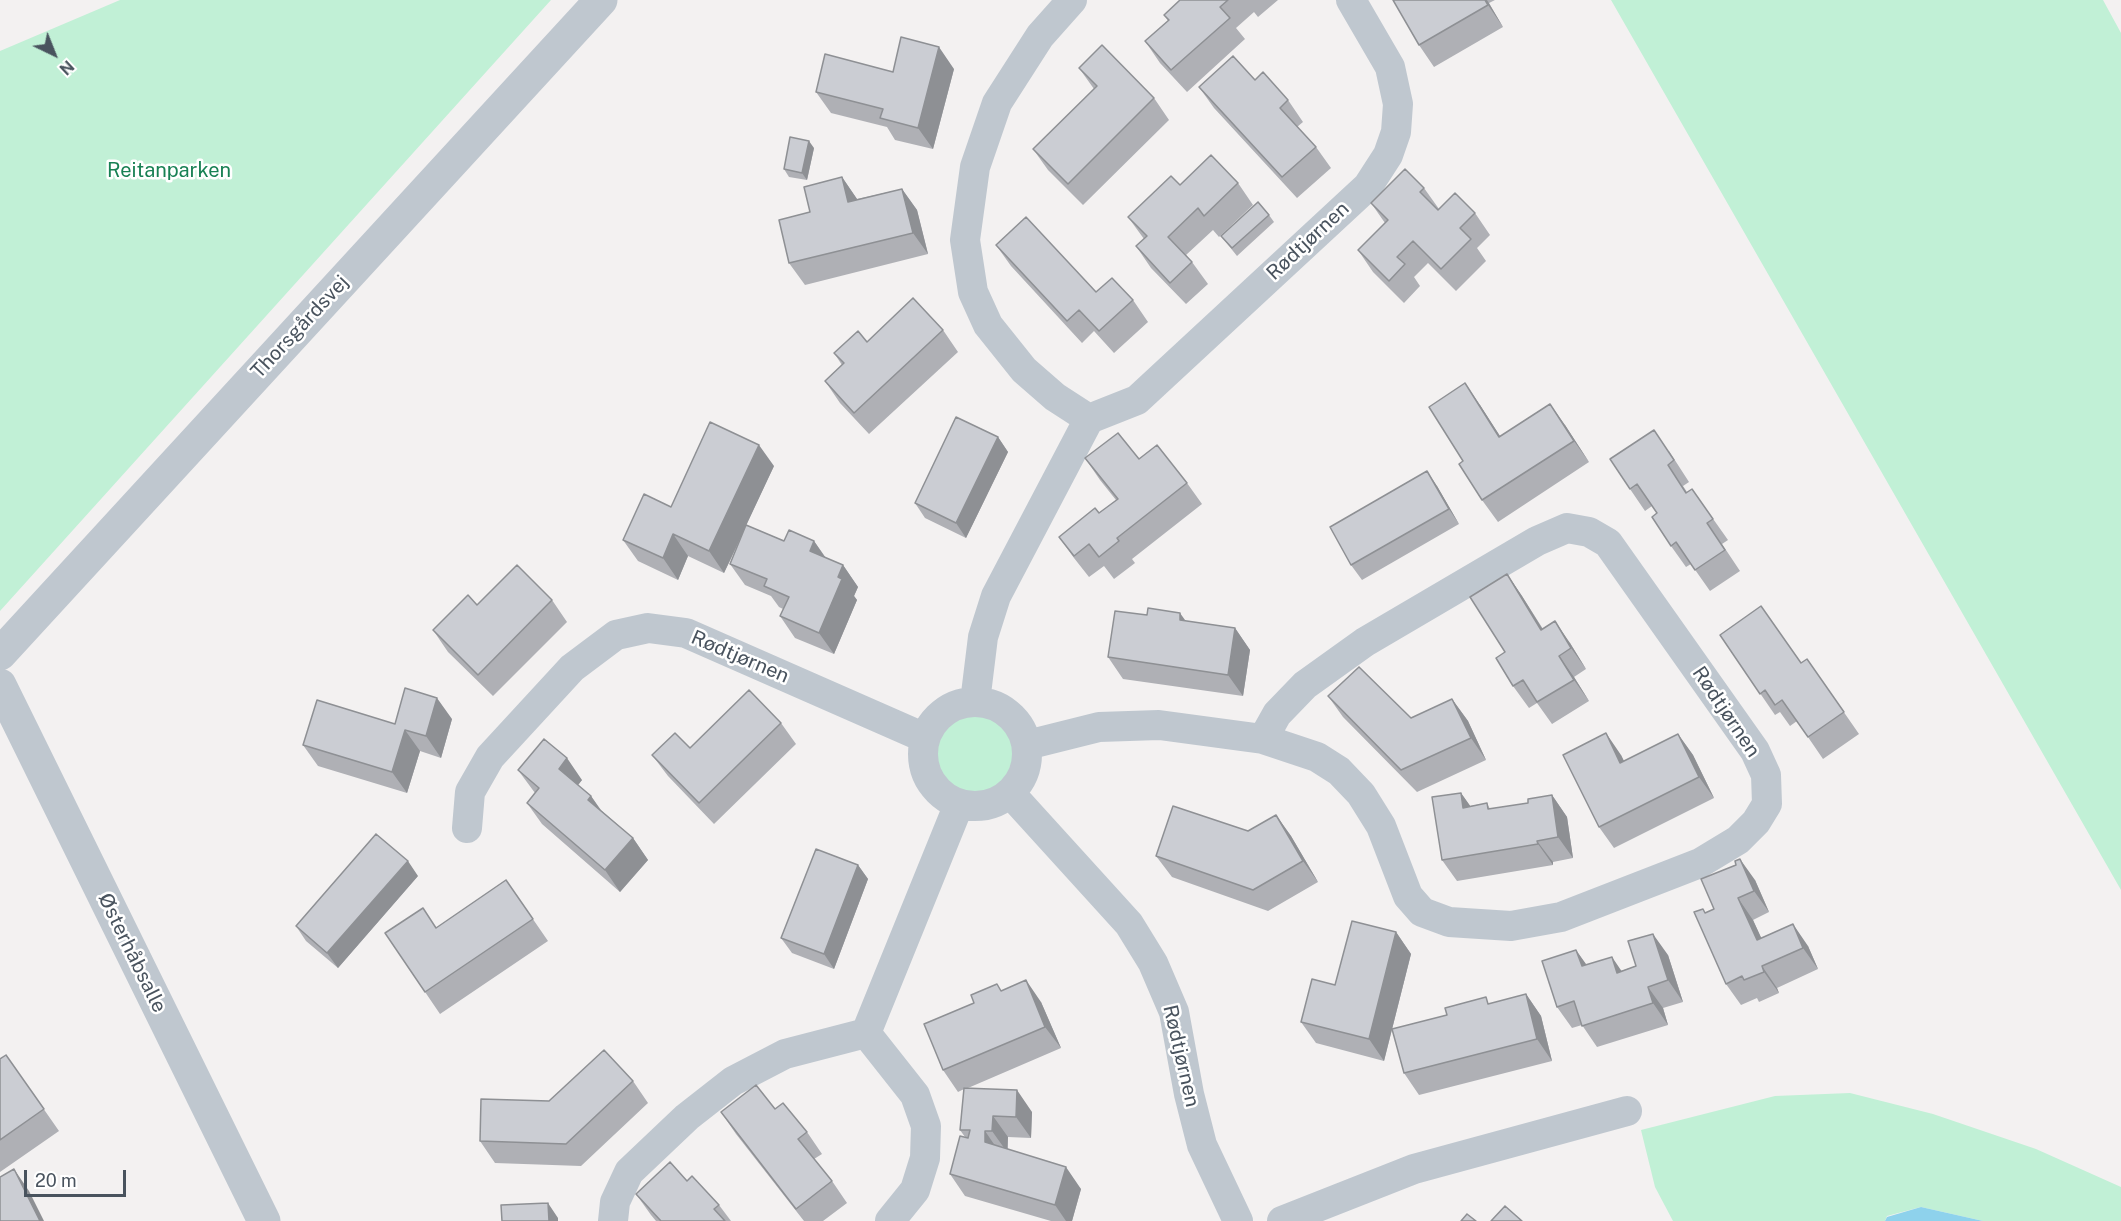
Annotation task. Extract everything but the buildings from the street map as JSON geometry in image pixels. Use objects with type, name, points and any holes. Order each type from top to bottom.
[{"type":"street","name":"Thorsgårdsvej","points":[[0,654],[601,0]]},
{"type":"street","points":[[975,702],[983,637],[996,596],[1089,420],[1055,397],[1024,370],[988,325],[973,292],[965,240],[975,167],[997,103],[1040,36],[1072,0]]},
{"type":"street","name":"Rødtjørnen","points":[[1089,420],[1137,400],[1368,186],[1388,155],[1396,132],[1398,104],[1390,67],[1351,0]]},
{"type":"street","name":"Rødtjørnen","points":[[1027,745],[1099,727],[1159,725],[1263,739],[1317,757],[1339,771],[1361,794],[1381,826],[1408,896],[1422,912],[1449,922],[1510,926],[1561,917],[1700,862],[1738,840],[1756,822],[1767,804],[1766,775],[1755,751],[1608,543],[1589,532],[1567,528],[1537,541],[1365,642],[1305,685],[1277,714],[1263,739]]},
{"type":"street","name":"Rødtjørnen","points":[[467,828],[470,792],[490,757],[572,668],[616,635],[648,628],[686,633],[925,738]]},
{"type":"street","name":"Østerhåbsalle","points":[[0,685],[264,1221]]},
{"type":"street","points":[[975,702],[990,704],[1003,710],[1014,719],[1027,745],[1026,762],[1021,779],[1010,793],[986,806],[972,807],[958,804],[944,796],[932,785],[925,771],[922,755],[925,738],[932,724],[944,712],[959,704],[975,702]]},
{"type":"street","name":"Rødtjørnen","points":[[1010,793],[1129,924],[1153,963],[1174,1012],[1189,1094],[1202,1145],[1238,1221]]},
{"type":"street","points":[[866,1033],[958,804]]},
{"type":"street","points":[[613,1221],[615,1202],[629,1172],[687,1117],[733,1081],[785,1054],[866,1033]]},
{"type":"street","points":[[866,1033],[915,1095],[926,1126],[926,1158],[915,1190],[890,1221]]},
{"type":"street","points":[[1282,1221],[1414,1169],[1627,1111]]},
{"type":"green space","name":"Reitanparken","points":[[120,0],[551,0],[0,611],[0,51]]},
{"type":"green space","points":[[1611,0],[2103,0],[2121,33],[2121,890]]},
{"type":"green space","points":[[976,715],[991,718],[1004,727],[1013,740],[1016,755],[1013,770],[1004,783],[991,792],[976,795],[961,792],[948,783],[939,770],[936,755],[939,740],[948,727],[961,718]]},
{"type":"green space","points":[[1850,1093],[1933,1114],[2036,1149],[2121,1187],[2121,1221],[1983,1221],[1921,1207],[1887,1216],[1885,1221],[1673,1221],[1655,1187],[1641,1130],[1775,1096]]},
{"type":"water","points":[[1921,1207],[1983,1221],[1885,1221],[1887,1217]]}]
